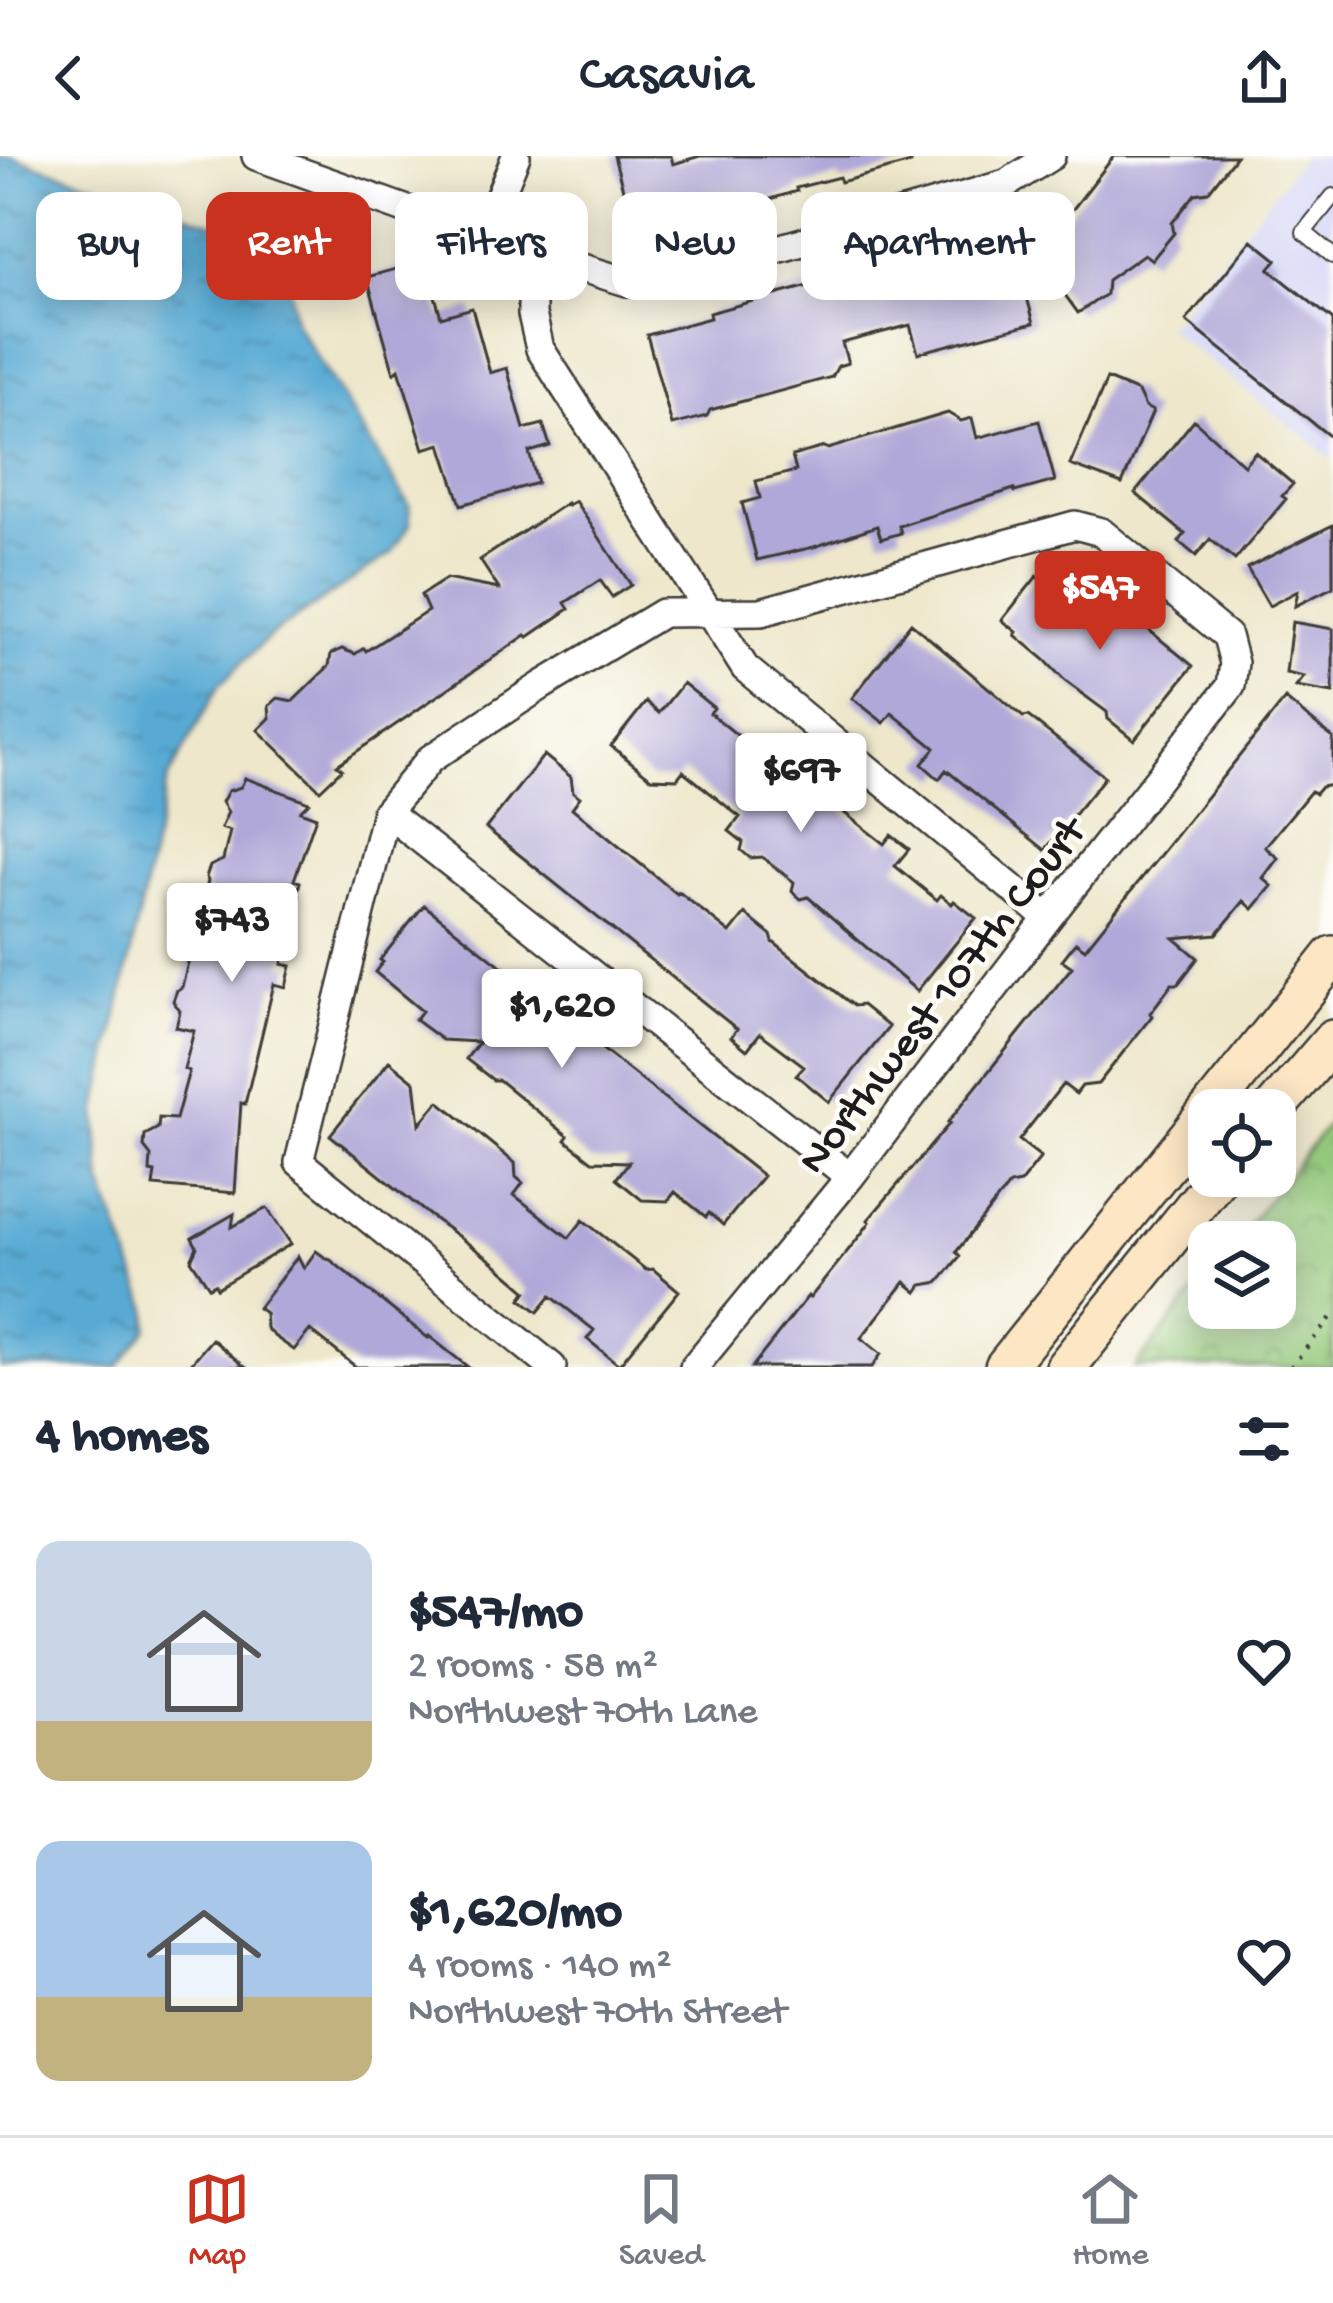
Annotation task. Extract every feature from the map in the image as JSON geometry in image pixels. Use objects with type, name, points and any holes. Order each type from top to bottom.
[{"type":"main road","points":[[1227,1089],[1333,956]]},
{"type":"main road","points":[[1291,1089],[1333,1040]]},
{"type":"main road","points":[[1005,1367],[1188,1137]]},
{"type":"main road","points":[[1066,1367],[1202,1197]]},
{"type":"street","points":[[256,156],[395,206]]},
{"type":"street","points":[[501,192],[516,156]]},
{"type":"street","points":[[588,269],[627,282],[721,265],[1006,184],[1051,156]]},
{"type":"street","points":[[532,300],[540,350],[745,668],[1048,917]]},
{"type":"street","name":"Northwest 107th Court","points":[[694,1367],[850,1177],[1231,686],[1234,663],[1227,636],[1102,532],[1076,525],[761,612],[708,613]]},
{"type":"street","points":[[552,1367],[299,1162],[386,812],[430,759],[542,686],[662,613],[708,613]]},
{"type":"street","points":[[386,812],[850,1177]]},
{"type":"lane","points":[[1333,196],[1304,232],[1333,256]]},
{"type":"path","points":[[1291,1367],[1333,1315]]},
{"type":"shaded area","points":[[1303,156],[1333,156],[1333,459],[1167,328]]},
{"type":"green space","points":[[1333,1118],[1333,1367],[1135,1367],[1188,1300],[1188,1329],[1296,1329],[1296,1221],[1251,1221],[1270,1197],[1296,1197],[1296,1164]]},
{"type":"water","points":[[0,156],[11,156],[119,192],[36,192],[36,300],[182,300],[182,213],[206,221],[206,300],[292,300],[295,322],[409,505],[410,524],[392,553],[268,637],[218,687],[167,781],[97,1114],[102,1183],[148,1309],[148,1328],[118,1367],[0,1367]]},
{"type":"building","points":[[614,156],[671,156],[673,164],[700,156],[910,156],[911,163],[841,182],[839,177],[777,197],[777,192],[624,192]]},
{"type":"building","points":[[1114,156],[1236,156],[1208,192],[1195,194],[1172,223],[1174,233],[1152,260],[1144,254],[1107,280],[1106,294],[1078,313],[1069,300],[1075,300],[1075,206]]},
{"type":"building","points":[[1252,240],[1277,260],[1269,269],[1333,320],[1333,439],[1186,321]]},
{"type":"building","points":[[395,269],[395,300],[436,300],[441,317],[472,308],[490,373],[507,368],[524,429],[543,424],[550,446],[529,452],[537,483],[461,505],[441,444],[424,449],[399,369],[394,373],[371,276]]},
{"type":"building","points":[[801,288],[801,300],[1028,300],[1034,323],[918,353],[910,325],[842,343],[848,363],[838,366],[832,377],[672,425],[647,335],[757,300],[777,300],[777,295]]},
{"type":"building","points":[[1107,379],[1138,392],[1145,407],[1153,411],[1122,484],[1070,465]]},
{"type":"building","points":[[948,413],[961,421],[972,418],[977,438],[1039,421],[1055,481],[1014,489],[899,526],[901,533],[881,539],[877,526],[757,560],[742,503],[760,498],[756,481],[796,471],[792,456]]},
{"type":"building","points":[[1194,420],[1244,465],[1255,452],[1293,484],[1235,560],[1210,539],[1196,556],[1179,542],[1185,534],[1135,493]]},
{"type":"building","points":[[575,501],[631,585],[612,597],[600,580],[565,603],[569,609],[337,765],[342,769],[320,790],[258,730],[270,718],[269,706],[278,698],[293,701],[329,666],[331,654],[342,649],[355,654],[366,651],[428,611],[421,595],[446,579],[499,589],[480,560]]},
{"type":"building","points":[[1333,525],[1333,587],[1295,606],[1298,591],[1269,606],[1247,568]]},
{"type":"building","points":[[1037,576],[1047,584],[1051,580],[1087,610],[1095,601],[1121,622],[1134,606],[1151,619],[1145,627],[1193,666],[1134,740],[1002,620]]},
{"type":"building","points":[[1292,622],[1333,629],[1333,693],[1296,687],[1304,677],[1286,673]]},
{"type":"building","points":[[911,623],[1023,717],[1028,716],[1105,777],[1045,850],[946,770],[939,779],[922,764],[935,748],[892,713],[884,723],[852,698]]},
{"type":"building","points":[[683,683],[747,743],[750,739],[884,844],[891,835],[909,849],[895,866],[937,900],[941,895],[954,901],[976,918],[917,991],[808,897],[801,899],[792,891],[794,882],[762,857],[750,858],[741,850],[743,842],[729,831],[740,817],[683,771],[677,779],[651,778],[611,746],[646,702],[659,713]]},
{"type":"building","points":[[1285,699],[1333,738],[1333,785],[1315,794],[1311,791],[1265,847],[1278,858],[1263,878],[1272,886],[1253,909],[1244,901],[1217,934],[1174,938],[1198,958],[1178,984],[1172,984],[1098,1084],[1082,1086],[1076,1094],[1063,1084],[1019,1140],[1041,1157],[1020,1183],[1009,1185],[956,1252],[960,1256],[939,1282],[922,1285],[917,1292],[905,1282],[861,1338],[881,1354],[872,1367],[752,1367],[1072,967],[1062,960],[1076,942],[1085,949]]},
{"type":"building","points":[[544,755],[571,777],[573,792],[580,797],[572,808],[677,894],[730,933],[745,914],[854,1006],[862,1005],[889,1027],[829,1102],[796,1075],[804,1066],[760,1033],[747,1050],[731,1037],[737,1029],[486,828]]},
{"type":"building","points":[[245,778],[309,802],[300,811],[316,817],[294,880],[300,882],[299,895],[282,964],[291,966],[286,987],[274,984],[245,1104],[241,1103],[235,1193],[153,1186],[155,1173],[150,1172],[145,1135],[158,1128],[159,1118],[176,1119],[194,1031],[176,1027],[180,1011],[173,1001],[182,987],[206,877],[210,866],[223,860],[230,831],[221,828],[228,812],[222,802]]},
{"type":"building","points":[[424,905],[576,1025],[582,1018],[599,1032],[592,1041],[763,1176],[723,1225],[675,1192],[668,1201],[642,1200],[616,1179],[629,1162],[592,1161],[499,1080],[466,1059],[479,1042],[442,1040],[415,1020],[422,1011],[375,972]]},
{"type":"building","points":[[389,1061],[415,1082],[420,1124],[439,1101],[515,1163],[516,1177],[523,1183],[514,1195],[569,1238],[583,1220],[679,1291],[619,1365],[587,1339],[594,1330],[551,1296],[538,1312],[521,1299],[527,1291],[492,1261],[330,1135]]},
{"type":"building","points":[[267,1208],[291,1244],[217,1288],[215,1284],[209,1287],[191,1260],[197,1247],[192,1238],[234,1214],[232,1227]]},
{"type":"building","points":[[316,1251],[468,1367],[356,1367],[310,1330],[294,1350],[274,1336],[258,1308],[298,1256],[304,1268]]},
{"type":"building","points":[[212,1339],[245,1367],[188,1367]]}]
